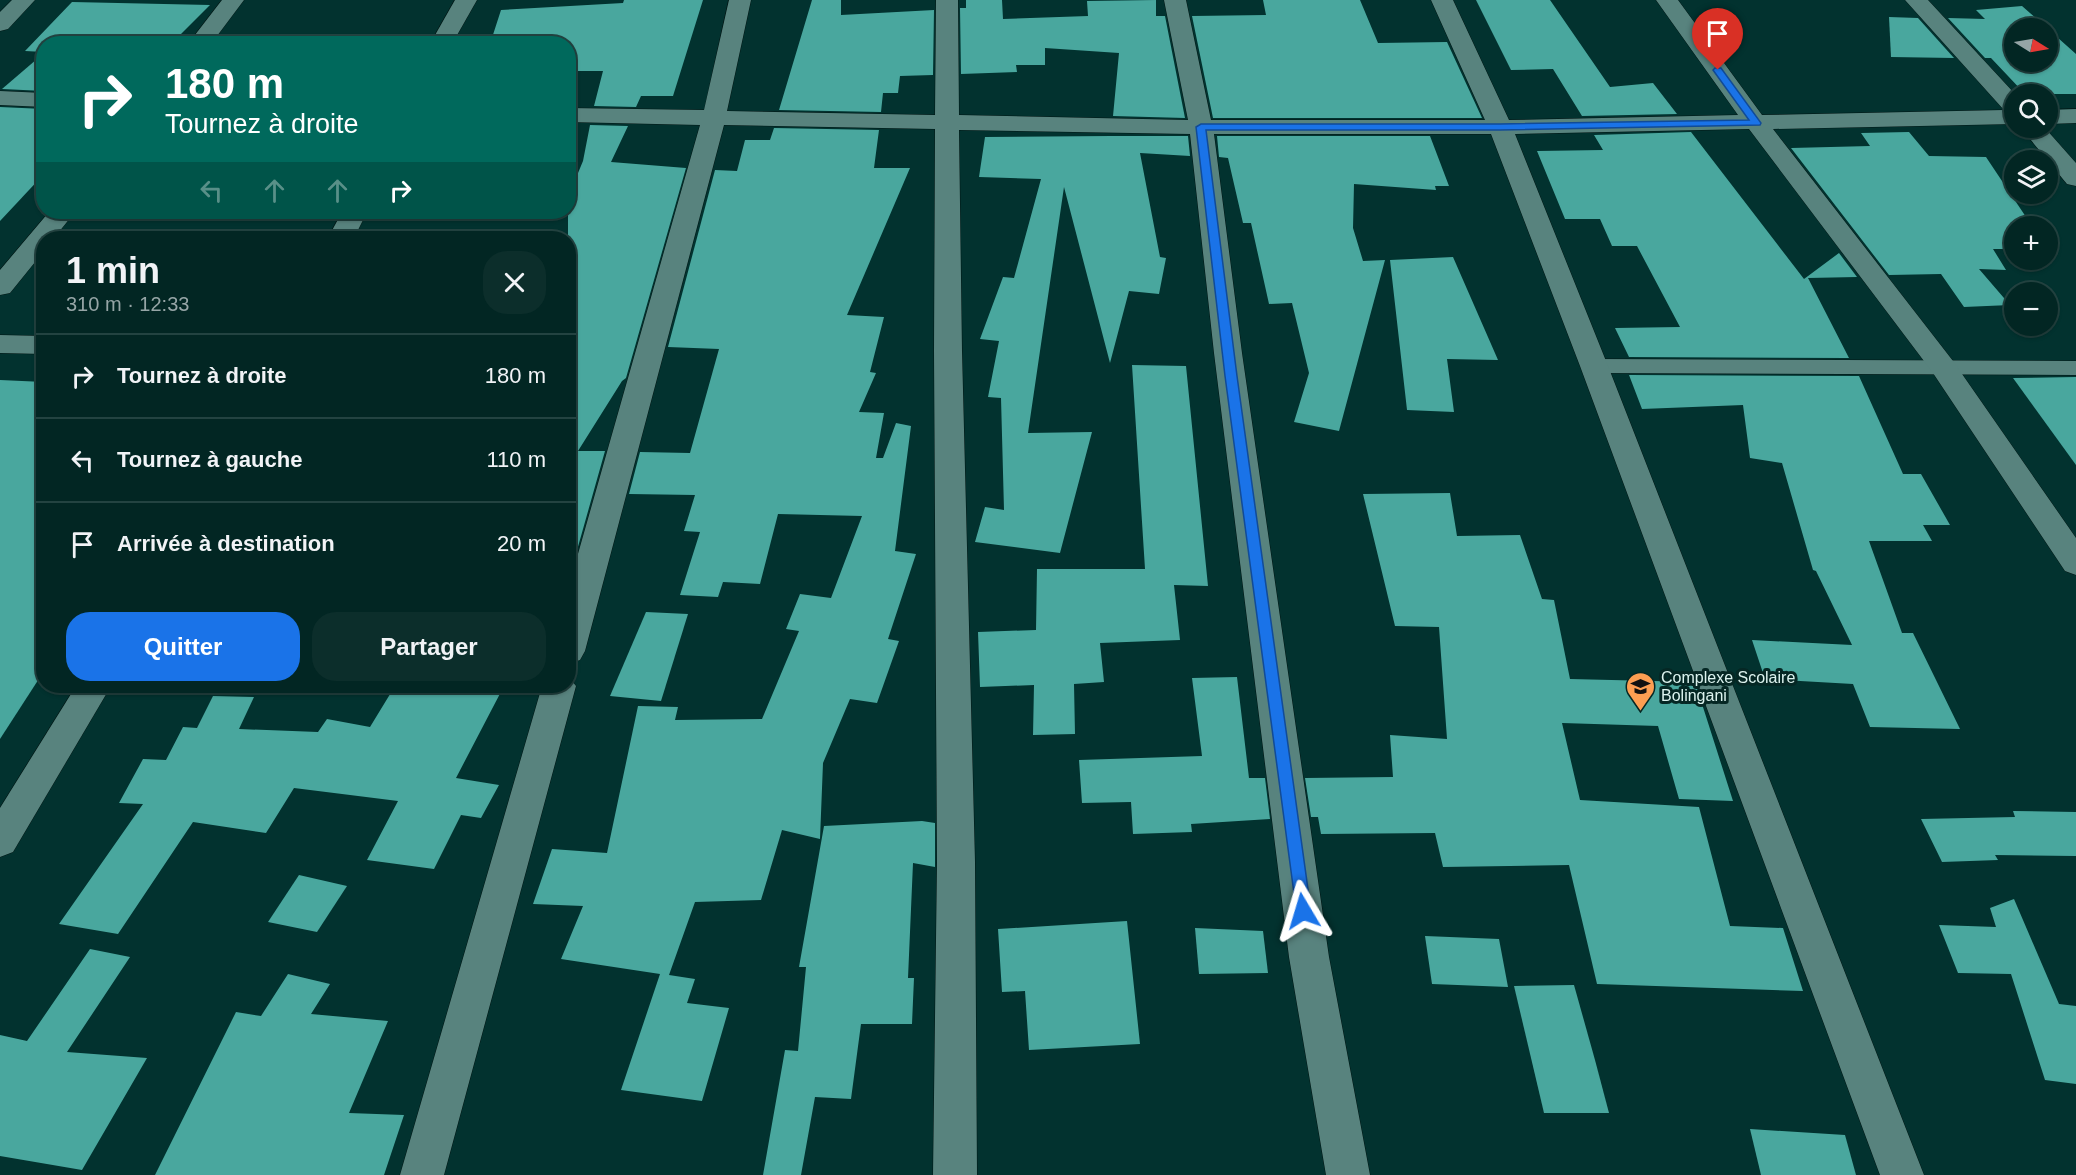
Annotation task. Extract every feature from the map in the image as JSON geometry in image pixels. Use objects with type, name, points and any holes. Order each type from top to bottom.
[{"type":"street","points":[[0,24],[24,0]]},
{"type":"street","points":[[205,36],[233,0]]},
{"type":"street","points":[[446,36],[466,0]]},
{"type":"street","points":[[576,622],[714,118],[740,0]]},
{"type":"street","points":[[947,0],[946,121],[956,862],[955,1175]]},
{"type":"street","points":[[1175,0],[1201,127],[1229,365],[1309,957],[1348,1175]]},
{"type":"street","points":[[1442,0],[1500,127],[1594,366],[1902,1175]]},
{"type":"street","points":[[1667,0],[1756,123],[1942,367],[2076,563]]},
{"type":"street","points":[[1916,0],[2004,96]]},
{"type":"street","points":[[0,98],[36,100]]},
{"type":"street","points":[[576,115],[1201,127],[1500,127],[2004,117]]},
{"type":"street","points":[[2058,117],[2076,116]]},
{"type":"street","points":[[2041,138],[2076,179]]},
{"type":"street","points":[[46,231],[56,219]]},
{"type":"street","points":[[0,286],[36,243]]},
{"type":"street","points":[[0,344],[36,345]]},
{"type":"street","points":[[0,841],[90,693]]},
{"type":"street","points":[[422,1175],[557,693]]},
{"type":"lane","points":[[1594,366],[2076,368]]},
{"type":"building","points":[[624,0],[703,0],[673,96],[641,96],[636,107],[594,106],[603,71],[576,71],[576,36],[493,36],[501,10],[623,3]]},
{"type":"building","points":[[812,0],[841,0],[841,15],[934,10],[933,75],[900,76],[898,93],[883,93],[881,112],[779,110]]},
{"type":"building","points":[[966,0],[1002,0],[1003,19],[1088,16],[1087,1],[1156,0],[1156,16],[1165,16],[1185,118],[1113,116],[1119,53],[1045,48],[1045,65],[1016,65],[1017,72],[961,74],[960,8],[966,8]]},
{"type":"building","points":[[1263,0],[1360,0],[1378,43],[1447,42],[1482,118],[1213,118],[1192,16],[1266,15]]},
{"type":"building","points":[[1476,0],[1550,0],[1610,87],[1653,83],[1677,114],[1582,116],[1553,69],[1511,70]]},
{"type":"building","points":[[72,2],[210,5],[179,36],[39,36]]},
{"type":"building","points":[[2022,6],[2036,18],[2004,18],[2004,72],[1991,58],[1985,58],[1948,18],[1985,19],[1976,10]]},
{"type":"building","points":[[1889,17],[1918,18],[1954,58],[1891,57]]},
{"type":"building","points":[[2058,38],[2076,54],[2076,94],[2058,94],[2058,84],[2016,84],[2004,72],[2058,72]]},
{"type":"building","points":[[36,40],[36,52],[25,51]]},
{"type":"building","points":[[36,60],[36,91],[2,89]]},
{"type":"building","points":[[0,107],[36,109],[36,183],[0,221]]},
{"type":"building","points":[[590,125],[628,126],[611,162],[686,168],[626,378],[578,451],[605,451],[576,554],[576,231],[568,231],[568,219],[576,219],[576,178],[583,161]]},
{"type":"building","points":[[774,128],[879,130],[874,168],[910,168],[847,315],[884,317],[870,372],[876,373],[859,412],[884,413],[876,458],[883,458],[896,423],[911,426],[895,551],[916,554],[888,639],[899,641],[877,703],[850,699],[823,763],[820,839],[782,830],[761,900],[695,902],[669,975],[695,979],[687,1003],[729,1008],[702,1101],[621,1090],[660,974],[561,959],[583,906],[533,904],[552,849],[607,853],[638,706],[678,707],[675,720],[762,719],[799,631],[786,629],[800,594],[831,598],[862,516],[778,514],[760,584],[723,582],[718,597],[680,595],[700,532],[684,531],[695,495],[629,494],[640,452],[690,453],[719,349],[668,347],[715,170],[737,171],[745,140],[770,140]]},
{"type":"building","points":[[1691,132],[1804,279],[1839,253],[1857,277],[1808,278],[1849,358],[1629,357],[1615,328],[1680,327],[1637,246],[1612,246],[1600,219],[1565,219],[1537,151],[1603,150],[1594,135]]},
{"type":"building","points":[[1909,132],[1929,156],[1986,157],[2004,184],[2004,204],[2017,204],[2025,216],[2004,216],[2004,249],[1993,249],[2004,270],[1979,269],[2004,298],[2004,305],[1964,307],[1941,274],[1889,275],[1791,148],[1870,146],[1861,133]]},
{"type":"building","points":[[1188,136],[1190,156],[1140,153],[1160,257],[1166,258],[1159,294],[1129,291],[1110,363],[1064,187],[1028,433],[1092,432],[1060,553],[975,542],[985,507],[1004,510],[1001,398],[988,397],[999,341],[980,339],[1003,277],[1014,278],[1041,179],[979,177],[985,137]]},
{"type":"building","points":[[1217,136],[1430,136],[1449,186],[1435,186],[1436,190],[1354,184],[1353,228],[1363,261],[1385,260],[1339,431],[1294,422],[1309,373],[1292,303],[1269,304],[1251,223],[1243,223],[1228,158],[1219,157]]},
{"type":"building","points":[[1453,257],[1498,360],[1447,359],[1454,412],[1407,410],[1390,260]]},
{"type":"building","points":[[1132,365],[1186,366],[1208,586],[1174,585],[1180,640],[1100,643],[1104,682],[1074,684],[1075,734],[1033,735],[1034,685],[980,687],[978,632],[1036,630],[1037,569],[1145,569]]},
{"type":"building","points":[[1629,375],[1859,376],[1903,474],[1921,474],[1950,525],[1923,525],[1932,541],[1869,541],[1902,633],[1913,633],[1960,729],[1870,727],[1853,684],[1765,679],[1752,640],[1852,645],[1816,571],[1813,570],[1782,463],[1750,458],[1743,405],[1642,409]]},
{"type":"building","points":[[2076,377],[2076,465],[2013,378]]},
{"type":"building","points":[[0,380],[36,382],[36,683],[0,739]]},
{"type":"building","points":[[1450,493],[1457,536],[1520,535],[1542,599],[1554,600],[1570,679],[1695,682],[1733,801],[1679,799],[1658,726],[1562,723],[1580,800],[1699,807],[1730,926],[1783,928],[1803,991],[1597,984],[1569,865],[1443,867],[1435,833],[1321,834],[1318,817],[1311,817],[1305,778],[1393,777],[1390,735],[1447,739],[1439,627],[1395,626],[1363,494]]},
{"type":"building","points":[[646,612],[688,614],[661,701],[610,696]]},
{"type":"building","points":[[1237,677],[1249,778],[1265,778],[1270,819],[1191,824],[1192,832],[1133,834],[1131,802],[1082,803],[1079,760],[1202,756],[1192,678]]},
{"type":"building","points":[[391,693],[500,693],[456,778],[499,785],[481,818],[461,815],[434,869],[367,860],[398,801],[294,788],[266,833],[193,822],[118,934],[59,924],[143,804],[119,803],[143,759],[166,760],[183,727],[197,728],[213,696],[254,697],[239,729],[318,732],[327,719],[370,727]]},
{"type":"building","points":[[2013,811],[2076,812],[2076,856],[1995,855],[1998,860],[1942,862],[1921,819],[2015,817]]},
{"type":"building","points":[[922,821],[935,823],[935,867],[913,863],[908,978],[914,978],[912,1024],[861,1024],[851,1099],[815,1097],[801,1175],[763,1175],[785,1050],[798,1051],[806,967],[799,967],[824,826]]},
{"type":"building","points":[[299,875],[347,886],[317,932],[268,922]]},
{"type":"building","points":[[2014,899],[2059,1004],[2076,1006],[2076,1084],[2045,1080],[2011,974],[1958,973],[1939,925],[1996,927],[1990,908]]},
{"type":"building","points":[[1127,921],[1140,1044],[1029,1050],[1025,991],[1002,992],[998,929]]},
{"type":"building","points":[[1195,928],[1263,931],[1268,973],[1199,974]]},
{"type":"building","points":[[1425,936],[1499,939],[1508,987],[1432,984]]},
{"type":"building","points":[[90,949],[130,957],[67,1052],[147,1058],[82,1170],[0,1156],[0,1035],[27,1041]]},
{"type":"building","points":[[288,974],[330,984],[311,1014],[388,1021],[349,1113],[404,1115],[384,1175],[155,1175],[236,1012],[261,1016]]},
{"type":"building","points":[[1574,985],[1609,1113],[1544,1113],[1514,986]]},
{"type":"building","points":[[1750,1129],[1845,1135],[1856,1175],[1761,1175]]},
{"type":"place","name":"Complexe Scolaire Bolingani","points":[[1640,712]]},
{"type":"route","points":[[1303,911],[1231,376],[1201,127],[1500,127],[1756,123],[1718,70]]}]
